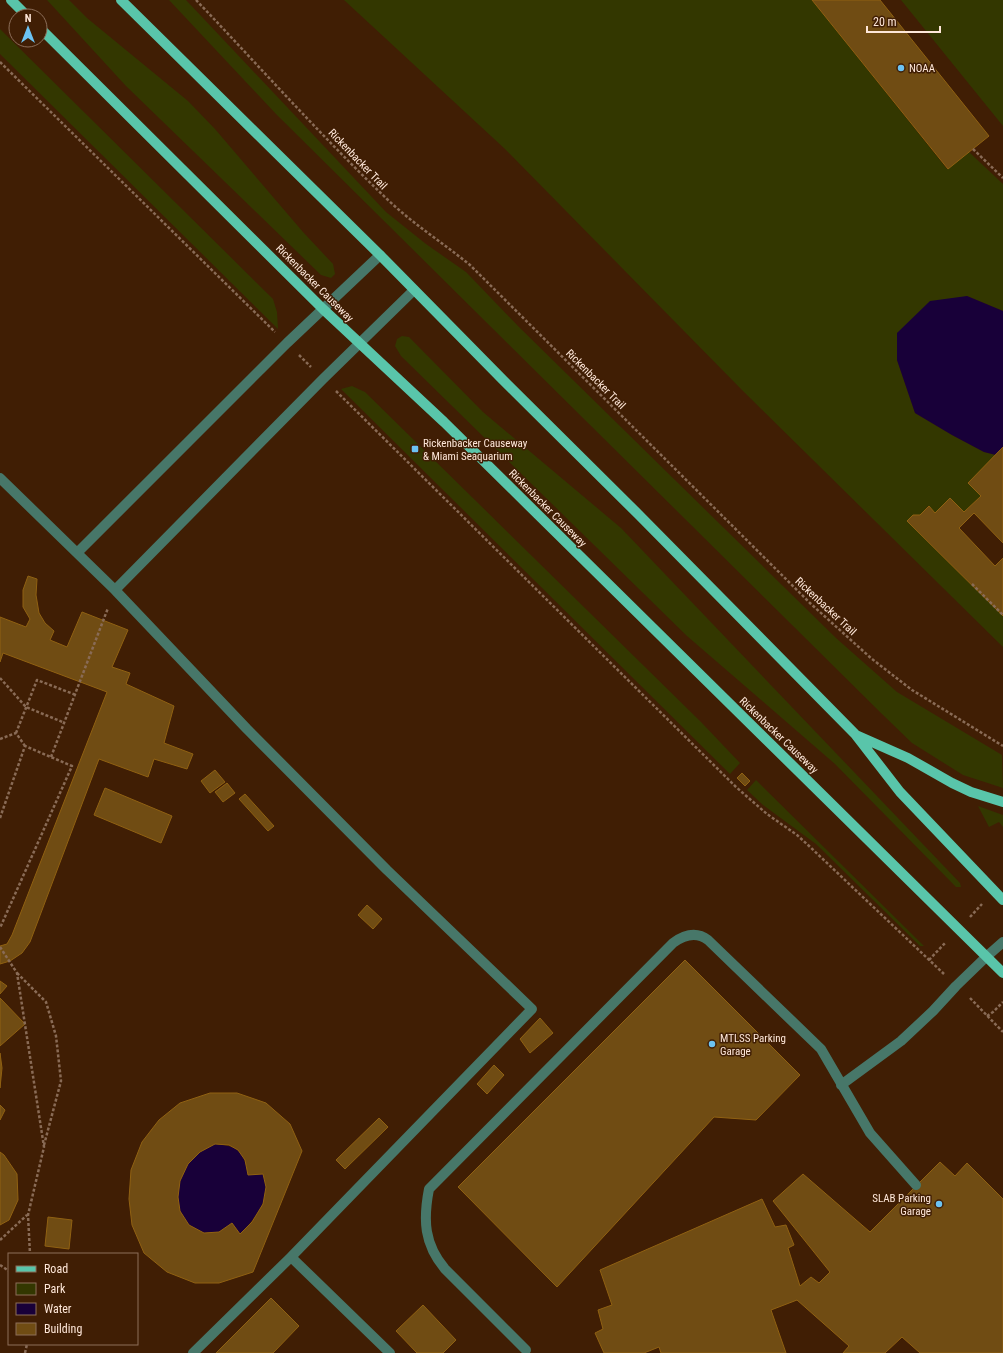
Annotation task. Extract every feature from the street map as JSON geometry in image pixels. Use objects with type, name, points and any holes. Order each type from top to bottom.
[{"type":"main road","points":[[11,0],[20,8]]},
{"type":"main road","points":[[121,0],[380,255],[855,734],[900,792],[1003,900]]},
{"type":"main road","name":"Rickenbacker Causeway","points":[[48,36],[323,309],[444,422],[1003,973]]},
{"type":"main road","points":[[855,734],[908,758],[971,792],[1003,802]]},
{"type":"street","points":[[77,553],[287,343],[380,255]]},
{"type":"street","points":[[115,590],[414,290]]},
{"type":"street","points":[[0,478],[115,590],[247,729],[413,895],[532,1009],[290,1257],[193,1353]]},
{"type":"street","points":[[526,1350],[436,1258],[430,1245],[426,1230],[426,1207],[429,1190],[436,1181],[673,943],[681,938],[689,935],[702,935],[821,1049],[870,1133],[916,1185]]},
{"type":"street","points":[[841,1085],[901,1041],[1003,942]]},
{"type":"street","points":[[290,1257],[390,1353]]},
{"type":"path","name":"Rickenbacker Trail","points":[[196,0],[341,154],[387,200],[470,265],[811,604],[872,659],[912,690],[1003,746]]},
{"type":"path","points":[[0,62],[324,379],[736,787],[767,814],[797,835],[814,850],[937,968]]},
{"type":"path","points":[[973,149],[1003,178]]},
{"type":"path","points":[[972,584],[1003,615]]},
{"type":"path","points":[[51,757],[115,590]]},
{"type":"path","points":[[0,678],[26,708],[64,723]]},
{"type":"path","points":[[0,739],[16,733],[37,680],[76,695]]},
{"type":"path","points":[[0,928],[72,766],[25,746],[16,733]]},
{"type":"path","points":[[0,818],[25,746]]},
{"type":"path","points":[[0,947],[17,973],[46,1002],[56,1036],[61,1081],[28,1215],[30,1253]]},
{"type":"path","points":[[928,960],[934,955]]},
{"type":"path","points":[[17,973],[44,1147]]},
{"type":"path","points":[[987,1016],[1003,1002]]},
{"type":"path","points":[[979,1007],[1003,1032]]},
{"type":"path","points":[[0,1239],[28,1215]]},
{"type":"green space","points":[[47,0],[69,0],[87,18],[188,101],[215,129],[303,232],[333,264],[335,274],[331,278],[321,275],[126,86]]},
{"type":"green space","points":[[169,0],[186,0],[386,212],[426,244],[466,272],[518,326],[836,638],[897,692],[1002,755],[1003,788],[963,775],[912,743],[276,114]]},
{"type":"green space","points":[[344,0],[812,0],[947,169],[969,152],[1003,184],[1003,311],[967,296],[897,333],[897,360],[915,413],[984,452],[996,455],[968,483],[981,496],[964,512],[950,498],[935,513],[928,506],[920,515],[913,515],[907,521],[1003,616],[1003,647],[742,390],[505,149]]},
{"type":"green space","points":[[901,0],[1003,0],[1003,126]]},
{"type":"green space","points":[[0,29],[8,37],[8,48],[19,48],[273,299],[277,312],[278,329],[0,54]]},
{"type":"green space","points":[[402,336],[409,337],[483,412],[621,528],[960,883],[961,887],[956,887],[835,764],[687,636],[401,356],[395,346],[397,339]]},
{"type":"green space","points":[[352,386],[365,392],[701,722],[740,763],[730,774],[341,389]]},
{"type":"green space","points":[[756,780],[924,946],[920,946],[816,844],[763,805],[747,790]]},
{"type":"green space","points":[[978,806],[1003,815],[1003,827],[999,822],[989,827]]},
{"type":"water","points":[[967,296],[1003,311],[1003,447],[996,455],[984,452],[915,413],[897,360],[897,333],[930,301]]},
{"type":"water","points":[[215,1144],[230,1146],[239,1152],[245,1161],[248,1175],[263,1174],[266,1192],[262,1206],[240,1234],[232,1223],[219,1232],[204,1233],[189,1225],[180,1211],[178,1197],[180,1181],[188,1164],[200,1152]]},
{"type":"building","name":"NOAA","points":[[812,0],[880,0],[989,136],[948,169]]},
{"type":"building","points":[[1003,447],[1003,543],[974,513],[959,528],[995,566],[1003,558],[1003,616],[907,521],[913,515],[920,515],[929,506],[935,513],[950,498],[964,512],[981,496],[968,483]]},
{"type":"building","points":[[28,576],[37,579],[36,595],[39,613],[45,623],[54,631],[50,640],[67,647],[82,612],[128,630],[112,667],[130,673],[126,684],[174,706],[164,743],[193,754],[187,769],[154,759],[148,777],[99,759],[30,942],[22,953],[10,961],[0,964],[0,946],[7,944],[12,935],[107,692],[3,653],[0,662],[0,617],[26,627],[30,619],[23,607],[23,590]]},
{"type":"building","points":[[215,770],[225,782],[210,793],[201,781]]},
{"type":"building","points":[[742,773],[750,781],[745,786],[737,778]]},
{"type":"building","points":[[227,783],[235,793],[223,802],[215,792]]},
{"type":"building","points":[[105,788],[172,816],[161,843],[94,815]]},
{"type":"building","points":[[245,794],[274,826],[268,831],[239,799]]},
{"type":"building","points":[[367,905],[382,919],[373,929],[358,915]]},
{"type":"building","points":[[685,960],[800,1075],[756,1120],[714,1117],[557,1287],[458,1187]]},
{"type":"building","points":[[0,981],[7,986],[0,994]]},
{"type":"building","points":[[0,998],[25,1024],[0,1046]]},
{"type":"building","points":[[540,1018],[553,1033],[530,1053],[520,1039]]},
{"type":"building","points":[[0,1053],[2,1068],[0,1088]]},
{"type":"building","points":[[494,1065],[504,1075],[487,1094],[477,1084]]},
{"type":"building","points":[[210,1093],[237,1093],[266,1103],[290,1124],[302,1151],[253,1272],[219,1283],[195,1283],[167,1272],[144,1253],[132,1225],[129,1199],[131,1170],[142,1142],[159,1120],[180,1103]],"holes":[[[215,1144],[229,1145],[238,1150],[245,1160],[248,1175],[263,1174],[266,1187],[263,1204],[252,1222],[240,1234],[232,1223],[219,1232],[204,1233],[189,1225],[180,1211],[178,1197],[180,1181],[188,1164],[200,1152]]]},
{"type":"building","points":[[0,1105],[5,1110],[0,1120]]},
{"type":"building","points":[[379,1118],[388,1127],[345,1169],[336,1160]]},
{"type":"building","points":[[0,1152],[4,1155],[17,1174],[18,1200],[9,1220],[0,1225]]},
{"type":"building","points":[[940,1162],[955,1176],[967,1163],[1003,1199],[1003,1353],[920,1353],[902,1337],[885,1353],[843,1353],[849,1346],[797,1300],[771,1310],[786,1353],[661,1353],[659,1347],[644,1353],[604,1353],[595,1333],[603,1329],[598,1310],[612,1305],[600,1270],[762,1199],[775,1227],[786,1225],[794,1245],[788,1248],[800,1286],[811,1277],[819,1283],[830,1272],[773,1201],[803,1174],[870,1232]]},
{"type":"building","points":[[48,1217],[72,1220],[69,1249],[45,1246]]},
{"type":"building","points":[[271,1298],[299,1326],[273,1353],[216,1353]]},
{"type":"building","points":[[423,1305],[456,1340],[443,1353],[417,1353],[396,1331]]},
{"type":"place","name":"NOAA","points":[[901,68]]},
{"type":"place","name":"Rickenbacker Causeway & Miami Seaquarium","points":[[415,449]]},
{"type":"place","name":"MTLSS Parking Garage","points":[[712,1044]]},
{"type":"place","name":"SLAB Parking Garage","points":[[939,1204]]}]
